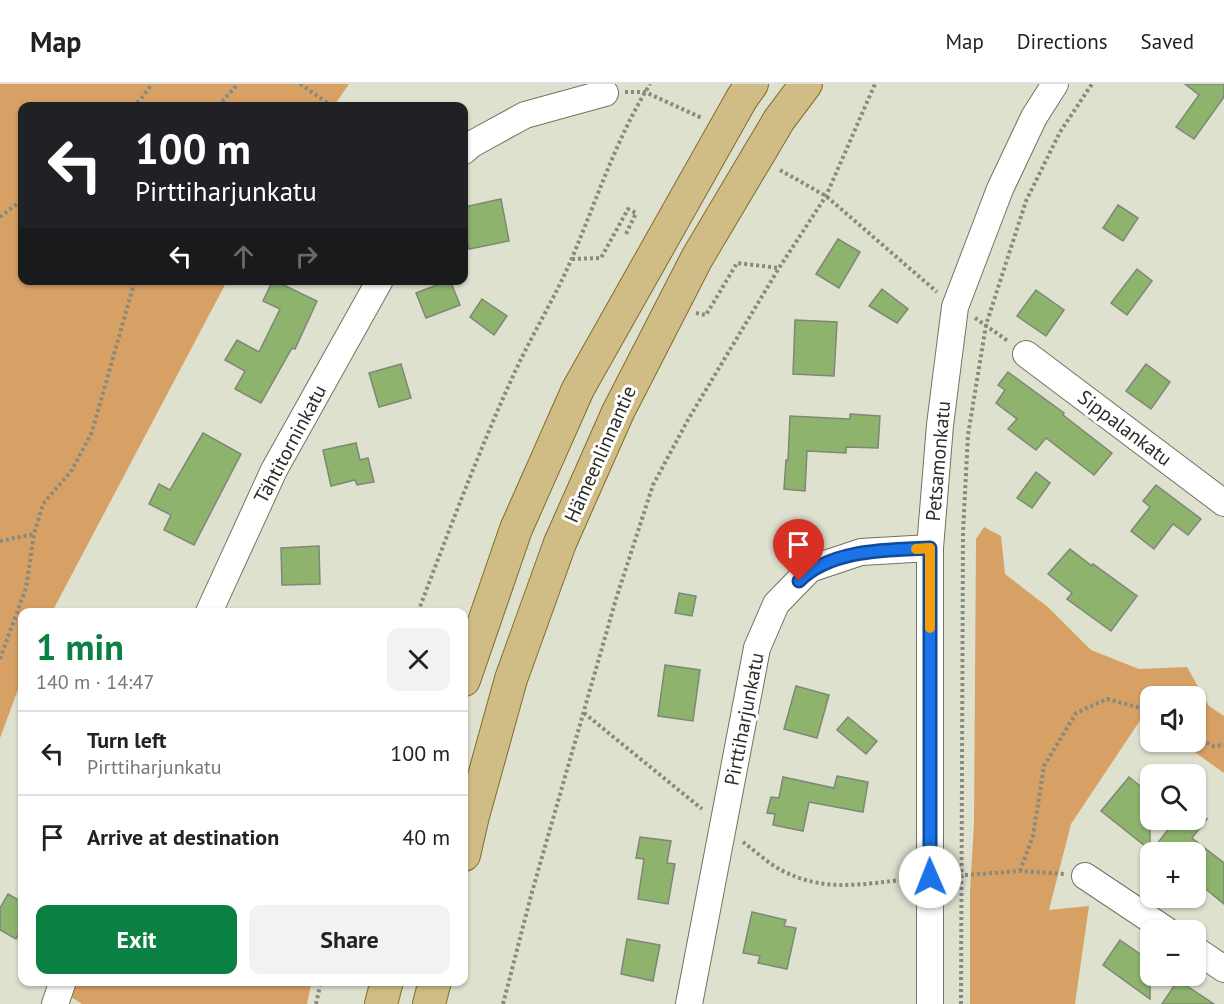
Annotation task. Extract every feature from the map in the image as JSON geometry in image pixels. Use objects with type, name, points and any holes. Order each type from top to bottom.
[{"type":"main road","points":[[468,668],[516,529],[578,389],[752,84]]},
{"type":"main road","name":"Hämeenlinnantie","points":[[468,838],[511,678],[560,543],[618,412],[697,258],[779,120],[806,84]]},
{"type":"main road","points":[[381,1004],[386,986]]},
{"type":"main road","points":[[429,1004],[434,986]]},
{"type":"street","name":"Petsamonkatu","points":[[930,1004],[930,548],[940,425],[955,307],[1000,189],[1034,117],[1055,84]]},
{"type":"street","points":[[468,147],[525,115],[605,93]]},
{"type":"street","name":"Tähtitorninkatu","points":[[211,608],[274,470],[377,285]]},
{"type":"street","name":"Sippalankatu","points":[[1026,354],[1224,503]]},
{"type":"street","name":"Pirttiharjunkatu","points":[[689,1004],[757,648],[776,604],[810,569],[861,552],[930,548]]},
{"type":"street","points":[[1085,876],[1151,920]]},
{"type":"street","points":[[1206,957],[1224,969]]},
{"type":"street","points":[[55,1004],[61,986]]},
{"type":"path","points":[[136,102],[152,84]]},
{"type":"path","points":[[222,102],[238,84]]},
{"type":"path","points":[[300,84],[326,102]]},
{"type":"path","points":[[419,608],[464,489],[514,375],[572,259],[608,166],[628,122],[650,84]]},
{"type":"path","points":[[503,1004],[532,892],[616,598],[653,485],[689,418],[779,268],[826,196],[875,84]]},
{"type":"path","points":[[961,1004],[963,532],[968,435],[986,325],[1026,201],[1060,132],[1092,84]]},
{"type":"path","points":[[605,93],[645,92],[703,119]]},
{"type":"path","points":[[780,170],[826,196],[955,307],[986,325],[1026,354]]},
{"type":"path","points":[[0,217],[18,203]]},
{"type":"path","points":[[572,259],[601,258],[628,209],[636,213],[626,234]]},
{"type":"path","points":[[691,324],[696,313],[706,315],[737,263],[779,268]]},
{"type":"path","points":[[19,608],[26,588],[34,534],[43,504],[72,470],[92,432],[134,285]]},
{"type":"path","points":[[0,542],[34,534]]},
{"type":"path","points":[[0,659],[18,610]]},
{"type":"path","points":[[1020,871],[1033,836],[1044,766],[1076,712],[1107,699],[1140,709]]},
{"type":"path","points":[[1206,742],[1213,746],[1224,745]]},
{"type":"path","points":[[961,875],[1020,871],[1085,876]]},
{"type":"path","points":[[316,1004],[320,986]]},
{"type":"shaded area","points":[[0,84],[349,84],[337,102],[18,102],[18,285],[225,285],[54,608],[18,608],[18,690],[0,738]]},
{"type":"shaded area","points":[[984,527],[1001,536],[1005,574],[1049,608],[1091,650],[1139,669],[1187,667],[1198,686],[1140,686],[1140,720],[1071,824],[1049,910],[1089,906],[1075,1004],[970,1004],[976,539]]},
{"type":"shaded area","points":[[1206,701],[1209,706],[1224,716],[1224,773],[1194,752],[1206,752]]},
{"type":"shaded area","points":[[74,986],[311,986],[307,1004],[82,1004],[71,997]]},
{"type":"building","points":[[1185,84],[1224,84],[1224,97],[1194,139],[1176,127],[1199,95]]},
{"type":"building","points":[[501,199],[509,241],[469,249],[468,206]]},
{"type":"building","points":[[1118,205],[1138,218],[1123,241],[1103,228]]},
{"type":"building","points":[[838,239],[860,252],[839,288],[816,274]]},
{"type":"building","points":[[1137,269],[1152,281],[1127,315],[1111,303]]},
{"type":"building","points":[[271,285],[283,285],[317,301],[295,349],[292,348],[261,403],[235,389],[245,371],[225,360],[237,340],[259,352],[280,309],[263,301]]},
{"type":"building","points":[[437,285],[452,285],[460,305],[426,318],[416,293]]},
{"type":"building","points":[[882,289],[908,309],[897,323],[869,306]]},
{"type":"building","points":[[1036,290],[1064,310],[1046,336],[1017,316]]},
{"type":"building","points":[[482,299],[507,316],[494,335],[470,317]]},
{"type":"building","points":[[795,320],[837,322],[834,376],[793,374]]},
{"type":"building","points":[[401,364],[411,398],[379,407],[369,373]]},
{"type":"building","points":[[1146,364],[1170,382],[1151,409],[1126,391]]},
{"type":"building","points":[[1008,372],[1064,413],[1063,415],[1112,453],[1094,475],[1046,438],[1036,450],[1008,429],[1017,419],[996,403],[1005,390],[998,385]]},
{"type":"building","points":[[850,414],[880,416],[878,448],[846,447],[846,453],[807,451],[805,491],[784,489],[790,416],[850,419]]},
{"type":"building","points":[[203,433],[241,454],[194,545],[164,530],[171,515],[149,504],[159,484],[170,490]]},
{"type":"building","points":[[356,443],[360,460],[368,458],[374,482],[357,485],[355,480],[331,486],[323,450]]},
{"type":"building","points":[[1036,472],[1050,483],[1032,508],[1017,498]]},
{"type":"building","points":[[1156,485],[1201,519],[1188,535],[1173,524],[1154,549],[1131,531],[1150,507],[1143,501]]},
{"type":"building","points":[[319,546],[320,584],[282,585],[281,548]]},
{"type":"building","points":[[1070,549],[1137,596],[1111,631],[1067,599],[1072,593],[1048,574]]},
{"type":"building","points":[[679,593],[696,596],[692,616],[675,613]]},
{"type":"building","points":[[665,665],[700,670],[693,721],[658,716]]},
{"type":"building","points":[[796,686],[829,695],[817,738],[784,729]]},
{"type":"building","points":[[848,717],[877,741],[866,754],[837,730]]},
{"type":"building","points":[[837,776],[868,782],[863,812],[809,802],[803,831],[773,825],[775,814],[767,813],[771,797],[779,798],[783,777],[834,788]]},
{"type":"building","points":[[1129,777],[1140,786],[1140,830],[1150,830],[1150,842],[1140,842],[1101,811]]},
{"type":"building","points":[[1168,830],[1198,830],[1192,838],[1197,842],[1159,842]]},
{"type":"building","points":[[640,837],[671,841],[667,863],[675,864],[668,904],[638,899],[644,859],[636,858]]},
{"type":"building","points":[[1206,849],[1224,863],[1224,904],[1206,889]]},
{"type":"building","points":[[8,894],[18,900],[16,939],[0,930],[0,908]]},
{"type":"building","points":[[752,912],[786,920],[784,926],[796,928],[787,969],[758,963],[760,956],[743,953]]},
{"type":"building","points":[[627,939],[660,945],[653,981],[621,974]]},
{"type":"building","points":[[1120,940],[1140,954],[1140,986],[1150,986],[1150,999],[1103,965]]},
{"type":"building","points":[[1174,986],[1187,986],[1214,1004],[1162,1004]]},
{"type":"slow traffic","points":[[916,549],[930,548],[930,628]]},
{"type":"route","points":[[799,581],[810,569],[861,552],[930,548],[930,877]]}]
